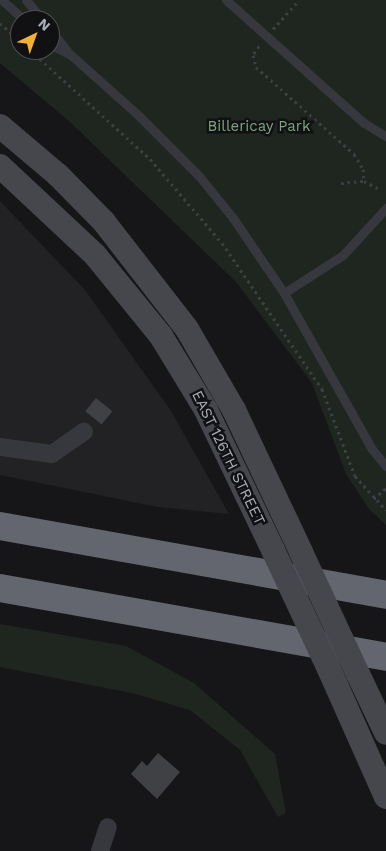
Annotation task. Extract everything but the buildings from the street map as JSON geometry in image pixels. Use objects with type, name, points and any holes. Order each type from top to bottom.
[{"type":"highway","points":[[0,526],[386,596]]},
{"type":"highway","points":[[0,588],[386,657]]},
{"type":"main road","name":"EAST 126TH STREET","points":[[0,126],[58,175],[104,222],[187,329],[234,410],[386,733]]},
{"type":"main road","name":"EAST 126TH STREET","points":[[0,166],[95,255],[161,336],[206,410],[329,669],[386,797]]},
{"type":"street","points":[[0,447],[52,454],[84,432]]},
{"type":"street","points":[[100,851],[108,828]]},
{"type":"lane","points":[[2,0],[13,10]]},
{"type":"lane","points":[[26,0],[34,10]]},
{"type":"lane","points":[[226,0],[364,123],[386,136]]},
{"type":"lane","points":[[60,41],[71,55],[138,115],[198,176],[249,240],[284,293],[361,431],[386,466]]},
{"type":"lane","points":[[60,49],[71,55]]},
{"type":"lane","points":[[284,293],[344,255],[386,208]]},
{"type":"path","points":[[299,0],[253,55],[256,67],[354,154],[363,169],[364,181]]},
{"type":"path","points":[[0,23],[10,32]]},
{"type":"path","points":[[41,60],[150,159],[222,243],[322,389],[351,468],[374,499],[386,510]]},
{"type":"path","points":[[341,183],[364,181],[381,190]]},
{"type":"path","points":[[374,499],[386,488]]},
{"type":"shaded area","points":[[0,201],[85,290],[171,411],[229,514],[158,507],[0,475]]},
{"type":"green space","name":"Billericay Park","points":[[0,0],[386,0],[386,525],[369,509],[346,474],[312,383],[236,282],[70,122],[0,63]]},
{"type":"green space","points":[[0,624],[126,646],[194,683],[275,754],[286,813],[278,817],[240,750],[190,710],[136,694],[0,667]]}]
